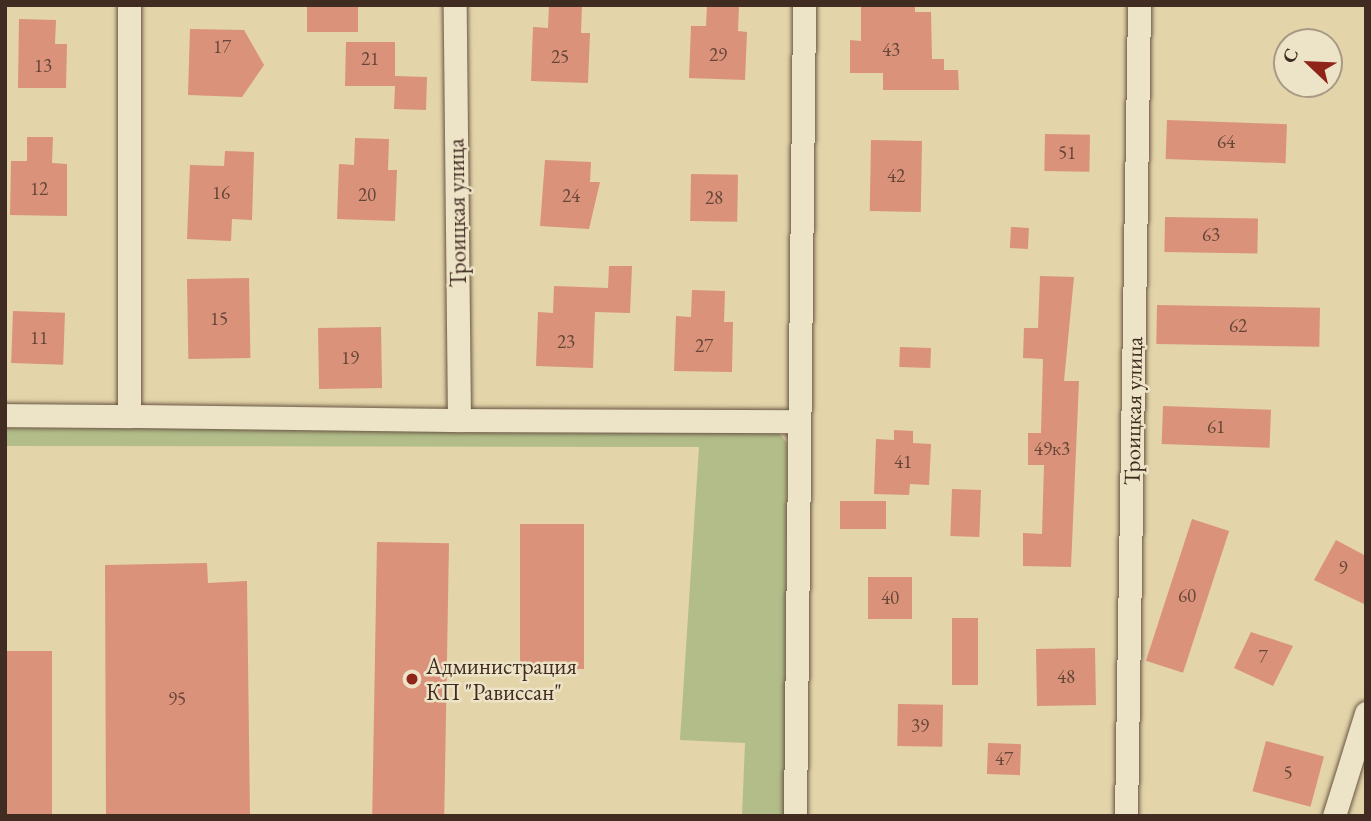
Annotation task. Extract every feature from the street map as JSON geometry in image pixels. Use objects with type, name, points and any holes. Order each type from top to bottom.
[{"type":"street","points":[[129,5],[129,416]]},
{"type":"street","name":"Троицкая улица","points":[[455,5],[459,420]]},
{"type":"street","points":[[795,816],[797,421],[804,5]]},
{"type":"street","name":"Троицкая улица","points":[[1126,816],[1139,5]]},
{"type":"street","points":[[5,415],[797,421]]},
{"type":"street","points":[[1334,816],[1366,713]]},
{"type":"green space","points":[[5,428],[777,431],[787,443],[785,816],[742,816],[745,743],[680,740],[699,447],[5,446]]},
{"type":"building","points":[[307,5],[358,5],[358,32],[307,32]]},
{"type":"building","points":[[549,5],[582,5],[581,33],[590,33],[588,83],[531,81],[533,27],[548,28]]},
{"type":"building","points":[[707,5],[739,5],[738,31],[747,32],[745,80],[689,78],[691,26],[706,26]]},
{"type":"building","points":[[861,5],[915,5],[915,12],[931,12],[932,59],[944,59],[944,70],[958,70],[959,90],[883,90],[883,73],[850,73],[850,40],[861,41]]},
{"type":"building","points":[[19,19],[56,20],[55,44],[67,44],[66,88],[18,88]]},
{"type":"building","points":[[190,29],[244,30],[264,65],[242,97],[188,95]]},
{"type":"building","points":[[346,42],[395,42],[395,76],[427,77],[426,110],[394,109],[395,86],[345,86]]},
{"type":"building","points":[[1167,120],[1287,124],[1286,163],[1166,159]]},
{"type":"building","points":[[1045,134],[1090,135],[1089,172],[1044,171]]},
{"type":"building","points":[[27,137],[53,137],[52,163],[67,164],[67,216],[10,215],[11,161],[27,161]]},
{"type":"building","points":[[355,138],[389,139],[388,170],[397,170],[395,221],[337,219],[339,164],[354,165]]},
{"type":"building","points":[[871,140],[922,141],[921,212],[870,211]]},
{"type":"building","points":[[225,151],[254,152],[252,220],[232,219],[231,241],[187,239],[190,165],[224,166]]},
{"type":"building","points":[[545,160],[591,162],[590,182],[600,182],[589,229],[540,226]]},
{"type":"building","points":[[691,174],[738,175],[737,222],[690,221]]},
{"type":"building","points":[[1165,217],[1258,219],[1257,254],[1164,252]]},
{"type":"building","points":[[1011,227],[1029,228],[1028,249],[1010,248]]},
{"type":"building","points":[[609,266],[632,266],[630,313],[595,312],[593,368],[536,366],[538,312],[553,313],[554,286],[608,288]]},
{"type":"building","points":[[1040,276],[1074,277],[1064,381],[1079,381],[1071,567],[1023,566],[1023,533],[1042,534],[1044,465],[1028,465],[1028,433],[1041,433],[1043,359],[1023,358],[1024,328],[1038,328]]},
{"type":"building","points":[[249,278],[250,358],[188,359],[187,279]]},
{"type":"building","points":[[692,290],[725,291],[724,322],[733,322],[732,372],[674,371],[676,316],[691,317]]},
{"type":"building","points":[[1157,305],[1320,308],[1319,347],[1156,344]]},
{"type":"building","points":[[13,311],[65,313],[63,365],[11,363]]},
{"type":"building","points":[[381,327],[382,388],[319,389],[318,328]]},
{"type":"building","points":[[900,347],[931,348],[930,368],[899,367]]},
{"type":"building","points":[[1163,406],[1271,410],[1270,448],[1162,444]]},
{"type":"building","points":[[894,430],[913,431],[913,443],[931,444],[929,485],[910,484],[909,495],[874,494],[876,439],[894,440]]},
{"type":"building","points":[[952,489],[981,490],[979,537],[950,536]]},
{"type":"building","points":[[840,501],[886,501],[886,529],[840,529]]},
{"type":"building","points":[[1192,519],[1229,531],[1183,673],[1146,661]]},
{"type":"building","points":[[520,524],[584,524],[584,669],[520,669]]},
{"type":"building","points":[[1336,540],[1366,556],[1366,605],[1314,580]]},
{"type":"building","name":"Администрация КП \"Рависсан\"","points":[[377,542],[449,543],[444,816],[372,816]]},
{"type":"building","points":[[207,563],[208,583],[247,581],[250,816],[106,816],[105,565]]},
{"type":"building","points":[[868,577],[912,577],[912,619],[868,619]]},
{"type":"building","points":[[952,618],[978,618],[978,685],[952,685]]},
{"type":"building","points":[[1251,632],[1293,646],[1273,686],[1234,668]]},
{"type":"building","points":[[1095,648],[1096,705],[1037,706],[1036,649]]},
{"type":"building","points":[[5,651],[52,651],[52,816],[5,816]]},
{"type":"building","points":[[898,704],[943,705],[942,747],[897,746]]},
{"type":"building","points":[[1266,741],[1324,757],[1310,807],[1253,791]]},
{"type":"building","points":[[988,743],[1021,744],[1020,775],[987,774]]},
{"type":"place","name":"Администрация КП \"Рависсан\"","points":[[412,679]]}]
